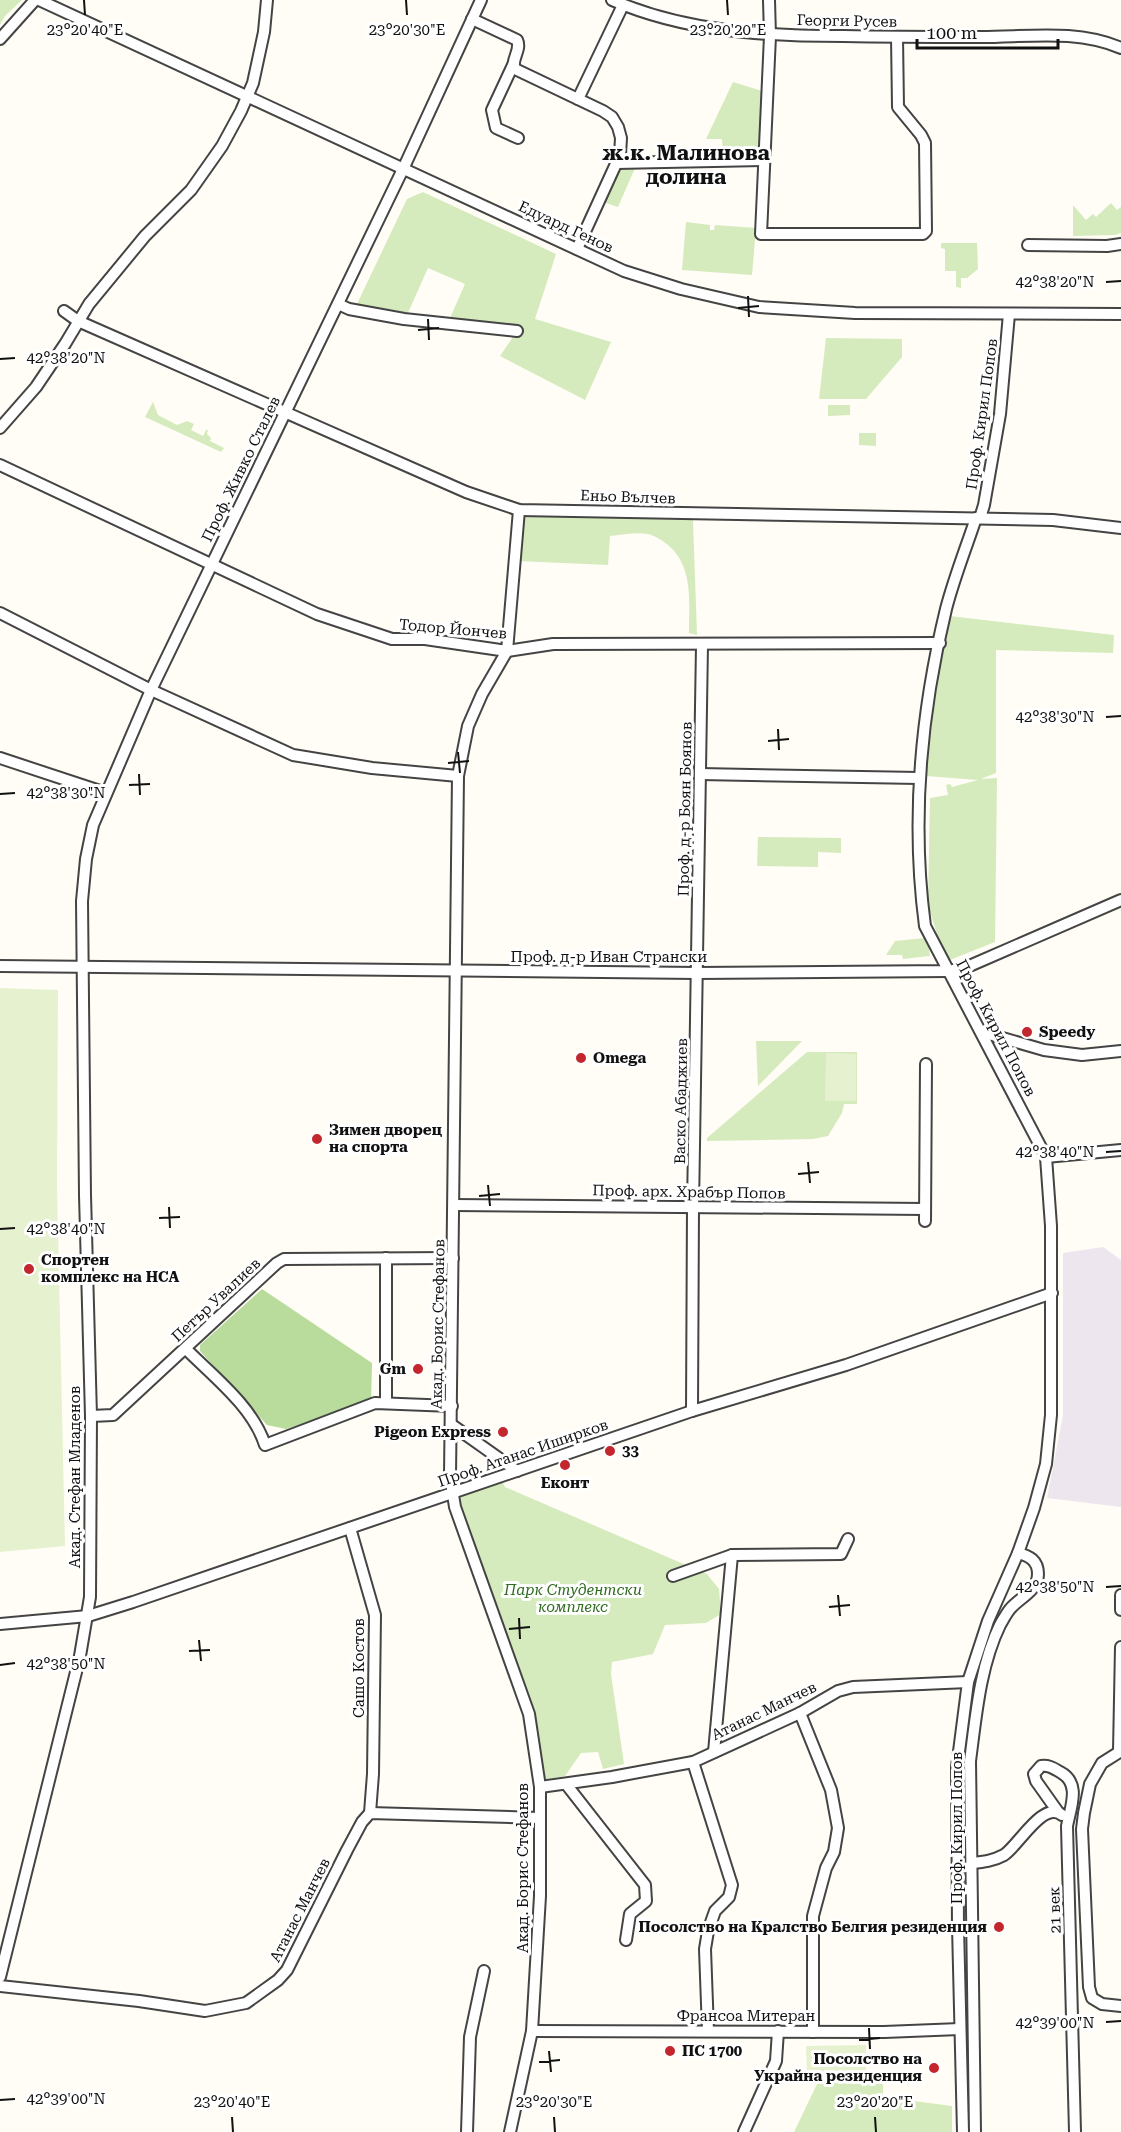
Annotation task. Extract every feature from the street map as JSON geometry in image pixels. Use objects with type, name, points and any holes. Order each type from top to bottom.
[{"type":"street","points":[[0,39],[37,0]]},
{"type":"street","name":"Едуард Генов","points":[[37,0],[404,167],[624,271],[681,289],[759,307],[855,313],[1121,314]]},
{"type":"street","points":[[0,428],[36,387],[89,304],[145,236],[191,190],[210,166],[249,96],[264,32],[267,0]]},
{"type":"street","name":"Проф. Живко Сталев","points":[[82,966],[82,901],[86,860],[93,825],[151,690],[404,167],[481,0]]},
{"type":"street","name":"Георги Русев","points":[[612,0],[658,17],[696,26],[770,36],[1064,35],[1103,41],[1121,48]]},
{"type":"street","points":[[769,0],[770,36],[761,234],[923,234],[926,231],[925,143],[898,108],[897,37]]},
{"type":"street","points":[[578,99],[623,5]]},
{"type":"street","points":[[472,20],[518,40],[519,46],[513,65],[492,110],[496,128],[518,138]]},
{"type":"street","points":[[513,65],[515,69],[612,117],[621,138],[620,155],[577,249]]},
{"type":"street","points":[[616,163],[763,160]]},
{"type":"street","points":[[1028,245],[1107,246],[1121,244]]},
{"type":"street","points":[[338,304],[349,309],[404,319],[517,331]]},
{"type":"street","name":"Еньо Вълчев","points":[[64,312],[78,321],[285,414],[466,492],[519,510],[1053,520],[1121,528]]},
{"type":"street","name":"Проф. Кирил Попов","points":[[963,2132],[957,1767],[968,1682],[988,1621],[1018,1553],[1046,1464],[1051,1415],[1051,1226],[1046,1157],[925,926],[920,888],[919,778],[947,606],[984,505],[1000,414],[1009,314]]},
{"type":"street","name":"Тодор Йончев","points":[[0,465],[213,563],[317,614],[392,639],[425,639],[507,651],[553,644],[940,643]]},
{"type":"street","name":"Акад. Борис Стефанов","points":[[510,2132],[532,2031],[540,1896],[540,1787],[529,1714],[455,1507],[452,1493],[452,1406],[458,776],[468,726],[482,694],[507,651],[519,510]]},
{"type":"street","points":[[0,613],[151,690],[293,754],[372,768],[458,776]]},
{"type":"street","name":"Проф. д-р Боян Боянов","points":[[697,973],[702,645]]},
{"type":"street","points":[[0,759],[106,794]]},
{"type":"street","points":[[700,774],[919,778]]},
{"type":"street","name":"Проф. д-р Иван Странски","points":[[0,966],[697,973],[949,971],[967,967],[1121,900]]},
{"type":"street","name":"Акад. Стефан Младенов","points":[[0,1977],[77,1668],[90,1597],[91,1416],[82,966]]},
{"type":"street","name":"Васко Абаджиев","points":[[692,1411],[697,973]]},
{"type":"street","points":[[982,1032],[1044,1050],[1082,1055],[1121,1052]]},
{"type":"street","points":[[925,1221],[926,1064]]},
{"type":"street","points":[[1046,1157],[1121,1150]]},
{"type":"street","name":"Проф. арх. Храбър Попов","points":[[454,1205],[924,1209]]},
{"type":"street","points":[[386,1258],[386,1402]]},
{"type":"street","name":"Петър Увалиев","points":[[91,1416],[113,1415],[284,1259],[453,1258]]},
{"type":"street","name":"Проф. Атанас Иширков","points":[[0,1624],[88,1616],[692,1411],[846,1365],[1052,1293]]},
{"type":"street","points":[[186,1349],[237,1400],[261,1433],[265,1445],[375,1403],[452,1406]]},
{"type":"street","points":[[452,1425],[517,1471]]},
{"type":"street","name":"Сашо Костов","points":[[350,1528],[375,1615],[374,1747],[370,1813]]},
{"type":"street","points":[[673,1576],[732,1555],[841,1554],[848,1539]]},
{"type":"street","name":"Проф. Кирил Попов","points":[[975,2132],[970,1761],[987,1662],[1000,1626],[1010,1609],[1031,1590],[1038,1575],[1036,1565],[1030,1557],[1018,1553]]},
{"type":"street","points":[[714,1752],[732,1555]]},
{"type":"street","points":[[1121,1595],[1121,1610]]},
{"type":"street","points":[[1121,1647],[1120,1751],[1102,1763],[1090,1784],[1082,1829],[1089,1987],[1092,1998],[1102,2004],[1121,2006]]},
{"type":"street","name":"Атанас Манчев","points":[[540,1787],[693,1762],[800,1713],[838,1691],[854,1687],[968,1682]]},
{"type":"street","points":[[800,1713],[831,1790],[838,1828],[834,1852],[826,1868],[813,1916],[813,2031]]},
{"type":"street","points":[[693,1762],[732,1885],[729,1897],[715,1911],[705,1949],[708,2031]]},
{"type":"street","name":"21 век","points":[[1059,1812],[1034,1778],[1036,1770],[1041,1766],[1048,1765],[1068,1776],[1074,1789],[1067,1826],[1075,2132]]},
{"type":"street","points":[[566,1784],[645,1885],[646,1901],[630,1914],[626,1940]]},
{"type":"street","points":[[972,1863],[992,1861],[1006,1853],[1043,1814],[1059,1812],[1065,1818],[1067,1826]]},
{"type":"street","points":[[370,1813],[540,1818]]},
{"type":"street","name":"Атанас Манчев","points":[[0,1986],[139,2001],[204,2011],[246,2003],[278,1980],[287,1970],[347,1850],[362,1822],[370,1813]]},
{"type":"street","points":[[467,2132],[470,2037],[484,1971]]},
{"type":"street","name":"Франсоа Митеран","points":[[532,2031],[960,2029]]},
{"type":"street","points":[[744,2132],[776,2061],[778,2031]]},
{"type":"shaded area","points":[[1103,1247],[1121,1260],[1121,1507],[1047,1498],[1063,1415],[1063,1253]]},
{"type":"green space","points":[[0,0],[22,0],[5,16],[0,25]]},
{"type":"green space","points":[[733,82],[762,91],[759,156],[723,157],[722,139],[706,139]]},
{"type":"green space","points":[[635,168],[618,207],[603,202],[618,169]]},
{"type":"green space","points":[[423,192],[556,254],[535,319],[611,342],[585,400],[500,356],[517,331],[510,327],[450,318],[465,284],[428,268],[407,315],[357,304],[407,199]]},
{"type":"green space","points":[[1111,203],[1117,210],[1121,207],[1121,233],[1073,236],[1073,205],[1086,220],[1093,214],[1096,217]]},
{"type":"green space","points":[[686,222],[710,225],[710,230],[714,230],[715,225],[756,228],[752,275],[682,270]]},
{"type":"green space","points":[[941,243],[977,243],[978,269],[967,278],[961,278],[961,288],[956,287],[956,271],[945,271],[945,249],[941,248]]},
{"type":"green space","points":[[826,338],[902,339],[902,357],[866,399],[819,399]]},
{"type":"green space","points":[[153,402],[158,415],[177,425],[187,421],[194,424],[191,430],[203,436],[208,430],[210,441],[224,448],[221,452],[145,417]]},
{"type":"green space","points":[[828,405],[850,405],[850,415],[828,416]]},
{"type":"green space","points":[[859,433],[876,433],[876,446],[859,445]]},
{"type":"green space","points":[[523,516],[693,520],[697,635],[689,633],[688,583],[681,560],[662,541],[643,533],[610,536],[608,565],[518,561]]},
{"type":"green space","points":[[950,616],[1114,635],[1113,653],[996,650],[996,773],[981,779],[997,778],[995,942],[950,960],[938,937],[928,905],[930,798],[948,795],[946,785],[950,784],[952,787],[978,780],[926,776],[932,635]]},
{"type":"green space","points":[[758,837],[841,838],[841,853],[818,852],[818,867],[757,866]]},
{"type":"green space","points":[[925,938],[930,956],[903,959],[902,955],[886,955],[895,941]]},
{"type":"green space","name":"Спортен комплекс на НСА","points":[[0,988],[58,990],[57,1185],[65,1546],[0,1552]]},
{"type":"green space","points":[[756,1041],[802,1041],[758,1086]]},
{"type":"green space","points":[[807,1052],[857,1052],[857,1104],[844,1104],[842,1113],[828,1136],[813,1139],[707,1141],[707,1138]]},
{"type":"green space","points":[[826,1053],[856,1054],[856,1101],[825,1101]]},
{"type":"green space","points":[[262,1289],[372,1363],[371,1401],[286,1429],[267,1425],[200,1351],[200,1345]]},
{"type":"green space","name":"Парк Студентски комплекс","points":[[500,1477],[505,1487],[707,1574],[719,1589],[721,1614],[706,1623],[665,1625],[653,1654],[612,1662],[611,1674],[624,1764],[603,1769],[598,1752],[581,1753],[565,1776],[543,1780],[530,1701],[460,1505],[462,1494]]},
{"type":"green space","points":[[866,2045],[866,2071],[807,2072],[806,2046]]},
{"type":"green space","points":[[819,2080],[883,2083],[883,2097],[952,2106],[952,2132],[794,2132]]},
{"type":"place","name":"Speedy","points":[[1027,1032]]},
{"type":"place","name":"Omega","points":[[581,1058]]},
{"type":"place","name":"Зимен дворец на спорта","points":[[317,1139]]},
{"type":"place","name":"Спортен комплекс на НСА","points":[[29,1269]]},
{"type":"place","name":"Gm","points":[[418,1369]]},
{"type":"place","name":"Pigeon Express","points":[[503,1432]]},
{"type":"place","name":"33","points":[[610,1451]]},
{"type":"place","name":"Еконт","points":[[565,1465]]},
{"type":"place","name":"Посолство на Кралство Белгия резиденция","points":[[999,1927]]},
{"type":"place","name":"ПС 1700","points":[[670,2051]]},
{"type":"place","name":"Посолство на Украйна резиденция","points":[[934,2068]]},
{"type":"district","name":"ж.к. Малинова долина","points":[[686,165]]}]
